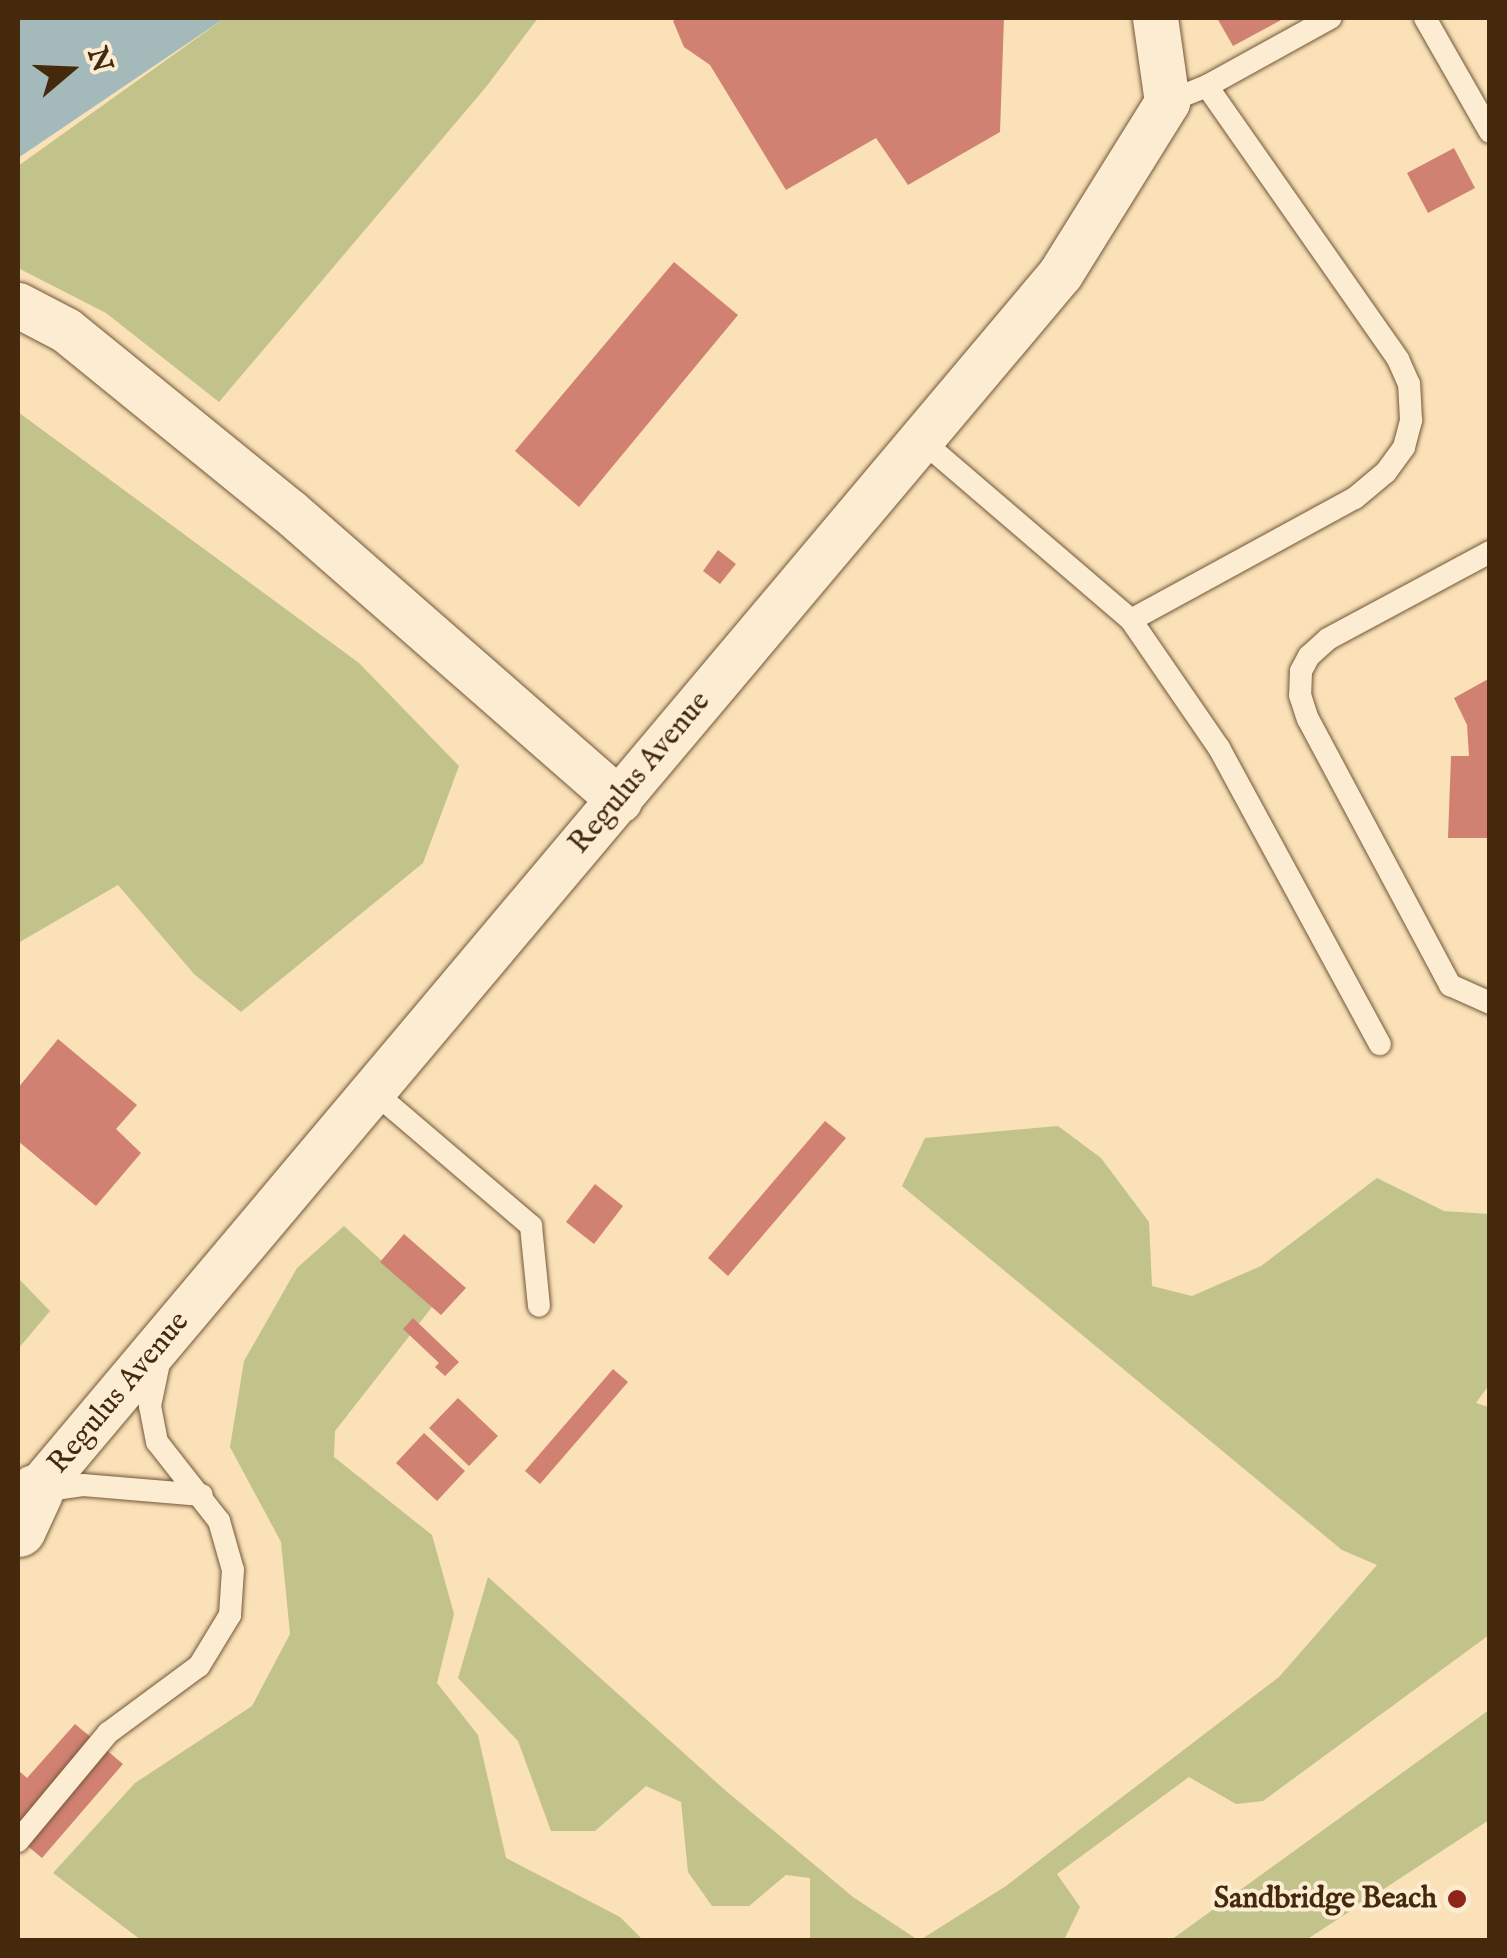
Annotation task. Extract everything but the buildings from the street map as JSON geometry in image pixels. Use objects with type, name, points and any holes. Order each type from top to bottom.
[{"type":"street","points":[[1156,18],[1187,94]]},
{"type":"street","name":"Regulus Avenue","points":[[23,1510],[1060,274],[1187,94]]},
{"type":"street","points":[[18,304],[66,330],[289,511],[619,800]]},
{"type":"lane","points":[[1131,620],[1356,498],[1386,472],[1404,447],[1411,420],[1409,384],[1398,359],[1187,94],[1330,18]]},
{"type":"lane","points":[[1425,18],[1490,132]]},
{"type":"lane","points":[[920,440],[1131,620],[1219,748],[1380,1044]]},
{"type":"lane","points":[[1490,552],[1328,638],[1309,656],[1302,672],[1300,695],[1308,719],[1450,985],[1490,1003]]},
{"type":"lane","points":[[374,1091],[531,1226],[538,1306]]},
{"type":"lane","points":[[18,1841],[108,1732],[199,1666],[230,1615],[233,1570],[219,1521],[157,1442],[150,1406],[164,1341]]},
{"type":"lane","points":[[23,1510],[82,1485],[202,1495]]},
{"type":"green space","points":[[225,18],[538,18],[486,87],[219,402],[106,313],[18,268],[18,166]]},
{"type":"green space","points":[[18,412],[359,663],[459,766],[423,863],[241,1012],[194,974],[118,885],[18,943]]},
{"type":"green space","points":[[1058,1126],[1101,1158],[1149,1222],[1152,1286],[1192,1296],[1261,1266],[1377,1178],[1444,1211],[1489,1214],[1489,1385],[1476,1403],[1489,1407],[1489,1635],[1263,1801],[1236,1804],[1189,1777],[1057,1874],[1080,1907],[1064,1940],[920,1940],[1006,1886],[1279,1677],[1377,1565],[1342,1550],[902,1186],[925,1138]]},
{"type":"green space","points":[[344,1226],[432,1307],[335,1431],[334,1457],[432,1535],[454,1614],[437,1683],[478,1735],[506,1858],[620,1917],[643,1940],[141,1940],[53,1873],[135,1783],[252,1706],[290,1634],[281,1542],[230,1447],[244,1361],[297,1268]]},
{"type":"green space","points":[[18,1278],[50,1311],[18,1349]]},
{"type":"green space","points":[[488,1577],[726,1791],[853,1897],[918,1940],[810,1940],[810,1878],[786,1875],[749,1906],[712,1906],[688,1872],[681,1802],[646,1786],[595,1831],[551,1831],[518,1741],[458,1678]]},
{"type":"green space","points":[[1489,1710],[1489,1820],[1306,1940],[1171,1940]]},
{"type":"shaded area","points":[[18,18],[225,18],[18,158]]},
{"type":"place","name":"Sandbridge Beach","points":[[1457,1899]]}]
